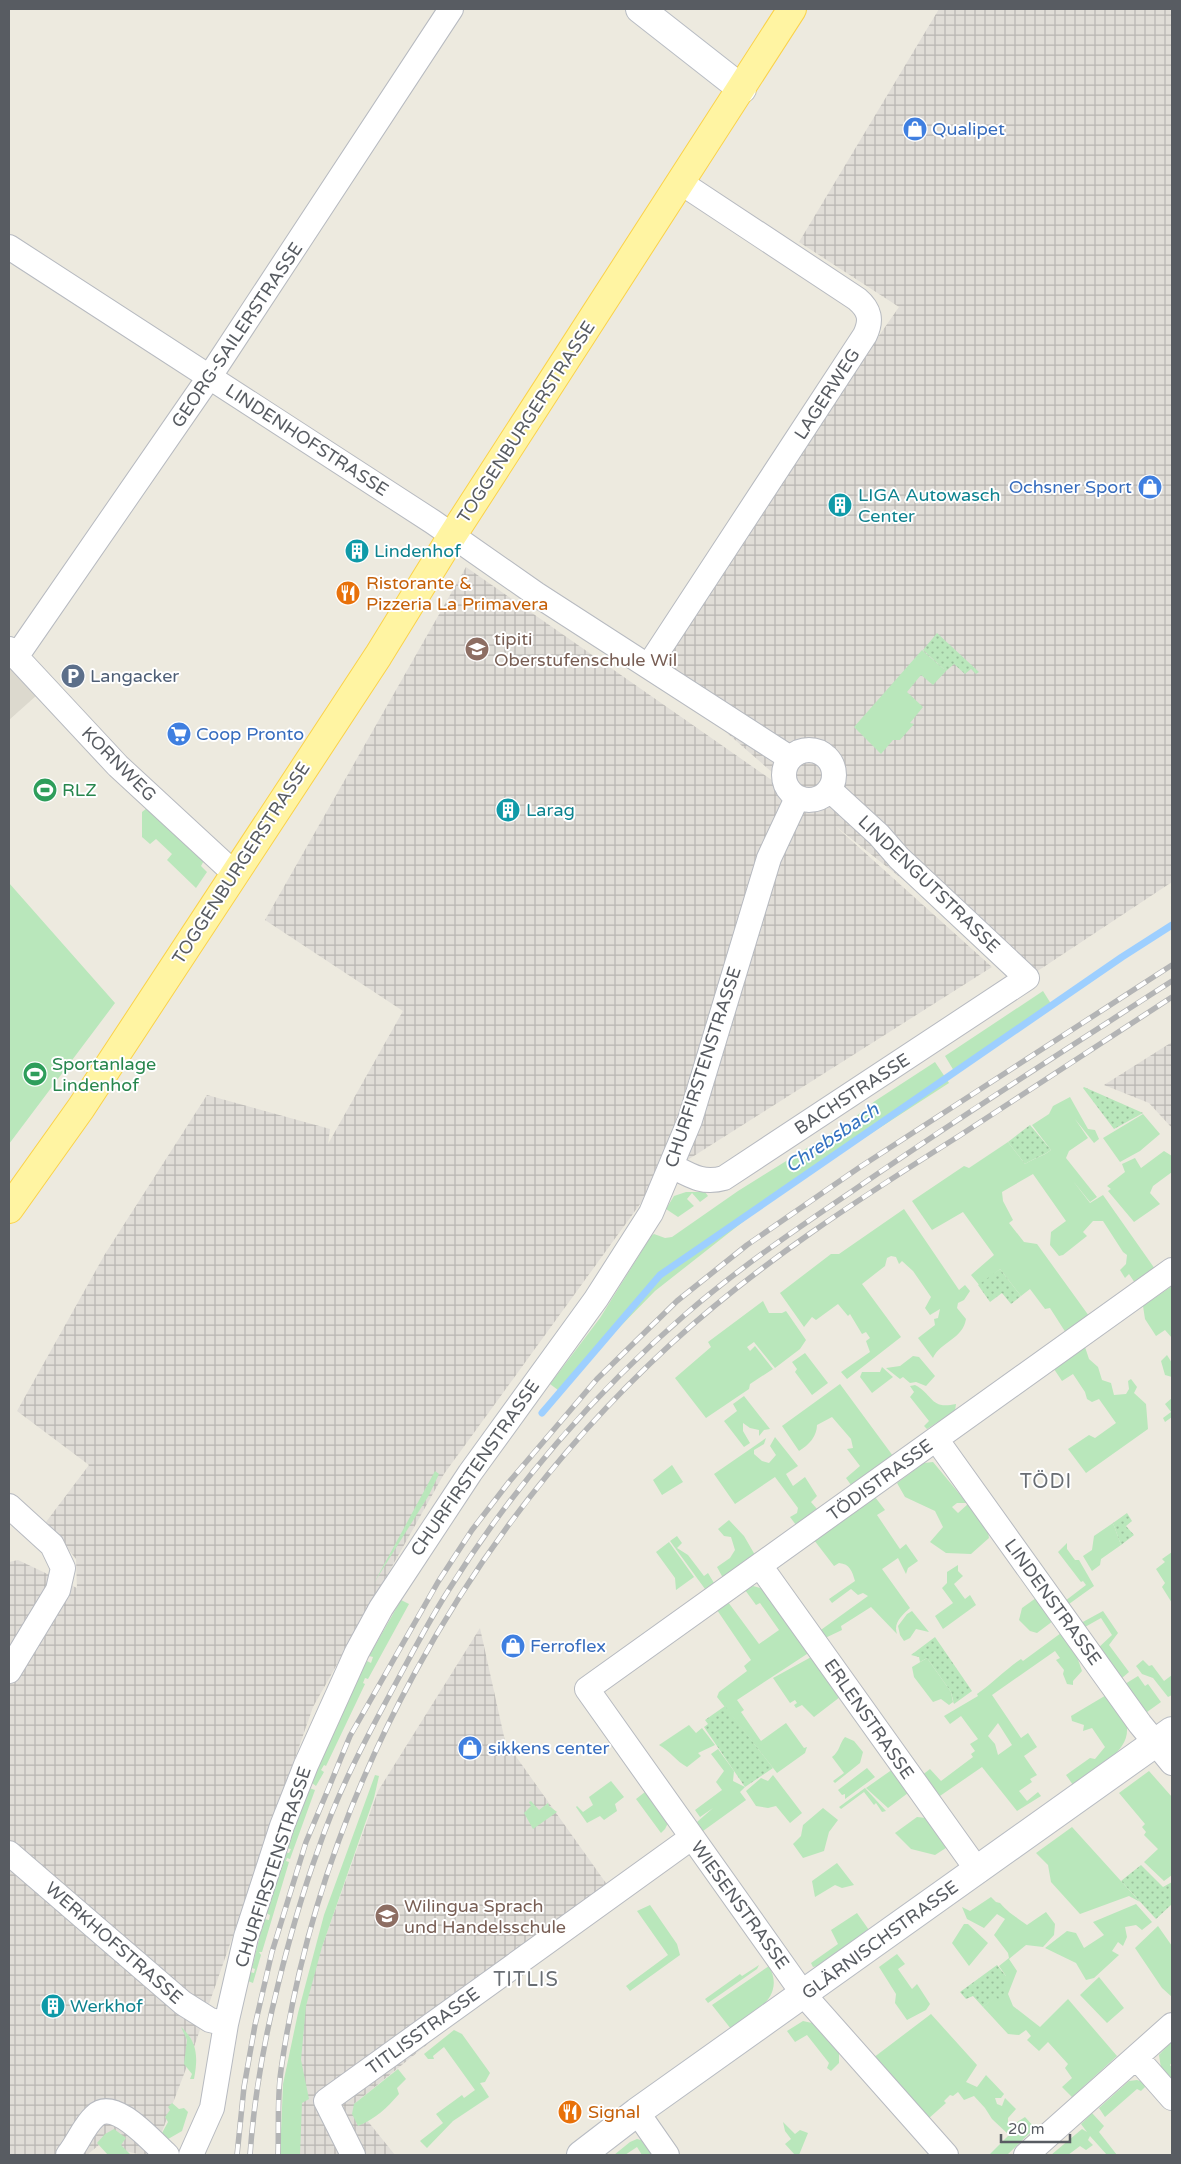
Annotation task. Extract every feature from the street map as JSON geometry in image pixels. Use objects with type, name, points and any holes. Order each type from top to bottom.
[{"type":"main road","name":"TOGGENBURGERSTRASSE","points":[[9,1209],[81,1108],[378,656],[452,536],[792,9]]},
{"type":"street","name":"GEORG-SAILERSTRASSE","points":[[12,653],[210,376],[451,9]]},
{"type":"street","points":[[640,9],[742,89]]},
{"type":"street","name":"LAGERWEG","points":[[649,665],[870,325],[870,316],[865,306],[857,299],[680,182]]},
{"type":"street","name":"LINDENHOFSTRASSE","points":[[9,247],[210,376],[452,536]]},
{"type":"street","points":[[452,536],[536,594],[649,665],[790,758]]},
{"type":"street","name":"KORNWEG","points":[[12,653],[118,766],[235,874]]},
{"type":"street","points":[[803,750],[810,750],[824,755],[830,760],[834,775],[830,790],[819,799],[804,800],[797,798],[786,787],[784,780],[784,772],[790,758],[803,750]]},
{"type":"street","name":"LINDENGUTSTRASSE","points":[[830,790],[880,835],[899,858],[1027,978]]},
{"type":"street","name":"CHURFIRSTENSTRASSE","points":[[192,2155],[212,2108],[226,2024],[246,1937],[282,1826],[306,1765],[357,1652],[381,1608],[443,1512],[596,1299],[630,1248],[650,1213],[672,1166],[690,1120],[769,858],[797,798]]},
{"type":"street","name":"BACHSTRASSE","points":[[672,1166],[697,1179],[711,1182],[724,1178],[1027,978]]},
{"type":"street","name":"TÖDISTRASSE","points":[[587,1689],[1172,1270]]},
{"type":"street","name":"LINDENSTRASSE","points":[[936,1439],[1167,1746]]},
{"type":"street","points":[[9,1506],[52,1545],[63,1568],[58,1590],[9,1671]]},
{"type":"street","name":"ERLENSTRASSE","points":[[761,1566],[978,1871]]},
{"type":"street","name":"WIESENSTRASSE","points":[[587,1689],[804,1995],[946,2155]]},
{"type":"street","name":"GLÄRNISCHSTRASSE","points":[[581,2153],[978,1871],[1167,1746]]},
{"type":"street","name":"TITLISSTRASSE","points":[[353,2155],[326,2101],[691,1838]]},
{"type":"street","name":"WERKHOFSTRASSE","points":[[9,1853],[183,2003],[210,2020],[226,2024]]},
{"type":"street","points":[[1026,2155],[1172,2025]]},
{"type":"street","points":[[1136,2058],[1172,2098]]},
{"type":"street","points":[[68,2155],[96,2114],[110,2110],[122,2115],[167,2155]]},
{"type":"street","points":[[637,2112],[667,2155]]},
{"type":"shaded area","points":[[939,9],[1172,9],[1172,882],[1027,978],[834,825],[992,967],[659,1178],[444,1474],[313,1707],[189,2061],[153,2155],[142,2155],[99,2145],[87,2155],[9,2155],[9,1562],[18,1560],[77,1588],[76,1559],[46,1522],[89,1465],[17,1411],[105,1254],[207,1095],[330,1129],[328,1144],[403,1011],[265,920],[466,567],[819,813],[649,665],[899,307],[799,242]]},
{"type":"shaded area","points":[[9,663],[37,695],[9,720]]},
{"type":"shaded area","points":[[1172,1042],[1172,1128],[1149,1103],[1104,1085]]},
{"type":"shaded area","points":[[480,1628],[505,1741],[613,1893],[354,2104],[395,2155],[294,2155],[302,2002],[378,1791]]},
{"type":"green space","points":[[937,633],[979,672],[976,674],[971,669],[965,674],[954,664],[946,671],[923,650]]},
{"type":"green space","points":[[922,650],[946,671],[933,685],[921,675],[907,692],[923,707],[910,723],[914,724],[900,740],[893,740],[881,754],[854,727]]},
{"type":"green space","points":[[151,805],[206,857],[201,866],[207,872],[196,888],[167,860],[172,854],[156,839],[150,844],[142,837],[142,812]]},
{"type":"green space","name":"Sportanlage Lindenhof","points":[[9,883],[115,1003],[9,1144]]},
{"type":"green space","points":[[1043,991],[1053,1007],[954,1071],[945,1056]]},
{"type":"green space","points":[[935,1062],[949,1083],[782,1191],[655,1291],[558,1390],[550,1384],[600,1318],[651,1236],[654,1234],[665,1238],[672,1237],[738,1191],[849,1122],[875,1101]]},
{"type":"green space","points":[[1084,1087],[1143,1113],[1114,1129]]},
{"type":"green space","points":[[1070,1097],[1088,1129],[1095,1130],[1099,1139],[1094,1143],[1075,1119],[1088,1138],[1069,1151],[1066,1158],[1097,1197],[1090,1202],[1073,1181],[1090,1203],[1103,1195],[1155,1269],[1135,1283],[1129,1274],[1125,1278],[1120,1270],[1126,1264],[1127,1255],[1123,1252],[1103,1221],[1093,1221],[1083,1232],[1087,1236],[1063,1255],[1059,1256],[1050,1245],[1051,1232],[1066,1221],[1033,1174],[1002,1192],[1003,1201],[1013,1220],[1009,1223],[1024,1242],[1037,1244],[1089,1316],[1066,1333],[1050,1308],[1045,1309],[1030,1289],[1021,1296],[1000,1269],[980,1286],[971,1275],[994,1255],[963,1212],[932,1230],[912,1201],[964,1166],[969,1168],[1008,1142],[1025,1164],[1048,1152],[1051,1150],[1032,1125],[1049,1114],[1053,1106]]},
{"type":"green space","points":[[1143,1114],[1160,1134],[1140,1151],[1120,1162],[1103,1138]]},
{"type":"green space","points":[[1030,1125],[1051,1150],[1025,1164],[1008,1142]]},
{"type":"green space","points":[[1164,1151],[1172,1156],[1172,1172],[1153,1186],[1150,1193],[1160,1204],[1134,1222],[1108,1191],[1111,1189],[1107,1186],[1125,1172],[1122,1164],[1135,1158],[1141,1168]]},
{"type":"green space","points":[[686,1192],[705,1192],[708,1196],[700,1202],[692,1193],[687,1199],[694,1206],[678,1217],[666,1209],[674,1196]]},
{"type":"green space","points":[[904,1209],[959,1290],[965,1285],[970,1291],[964,1300],[958,1303],[957,1308],[966,1319],[964,1326],[933,1358],[918,1338],[935,1325],[934,1319],[938,1318],[940,1309],[930,1315],[925,1308],[931,1297],[913,1271],[902,1261],[899,1264],[896,1257],[891,1256],[887,1258],[885,1266],[862,1284],[901,1337],[847,1379],[841,1372],[870,1352],[866,1341],[870,1338],[866,1332],[862,1334],[850,1314],[848,1316],[838,1304],[816,1320],[812,1317],[804,1327],[780,1293],[831,1254],[839,1254]]},
{"type":"green space","points":[[1000,1269],[1021,1296],[1011,1304],[1002,1293],[990,1302],[978,1285]]},
{"type":"green space","points":[[1172,1286],[1172,1338],[1165,1330],[1156,1336],[1145,1319],[1143,1306]]},
{"type":"green space","points":[[763,1301],[769,1313],[782,1313],[786,1311],[806,1340],[800,1349],[775,1368],[754,1342],[747,1347],[750,1351],[755,1346],[773,1369],[750,1384],[749,1389],[706,1418],[675,1378],[711,1347],[708,1342]]},
{"type":"green space","points":[[1085,1347],[1089,1359],[1098,1367],[1102,1380],[1111,1383],[1114,1395],[1126,1394],[1129,1389],[1128,1381],[1131,1379],[1137,1387],[1134,1393],[1146,1404],[1148,1429],[1086,1473],[1068,1449],[1089,1435],[1095,1438],[1116,1423],[1099,1399],[1092,1402],[1087,1399],[1085,1392],[1073,1374],[1062,1381],[1054,1369]]},
{"type":"green space","points":[[805,1353],[828,1383],[812,1395],[795,1372],[797,1369],[792,1362]]},
{"type":"green space","points":[[1167,1355],[1172,1363],[1172,1377],[1165,1375],[1161,1361]]},
{"type":"green space","points":[[913,1356],[919,1357],[935,1376],[926,1386],[916,1382],[910,1383],[903,1377],[900,1379],[886,1368],[900,1366]]},
{"type":"green space","points":[[882,1367],[893,1377],[872,1393],[860,1377],[862,1372],[880,1372]]},
{"type":"green space","points":[[840,1384],[893,1456],[851,1485],[846,1478],[860,1466],[847,1449],[853,1448],[851,1439],[832,1417],[817,1425],[816,1433],[812,1440],[799,1451],[782,1426]]},
{"type":"green space","points":[[915,1385],[941,1405],[956,1404],[955,1411],[927,1429],[924,1426],[929,1421],[910,1397],[914,1392],[910,1386]]},
{"type":"green space","points":[[744,1396],[770,1429],[764,1430],[759,1436],[759,1430],[750,1428],[743,1423],[743,1431],[750,1443],[744,1447],[724,1421],[737,1411],[733,1404]]},
{"type":"green space","points":[[1172,1398],[1172,1417],[1165,1422],[1163,1418],[1171,1412],[1165,1404]]},
{"type":"green space","points":[[775,1437],[798,1466],[786,1474],[793,1486],[805,1477],[817,1496],[811,1502],[817,1509],[796,1525],[790,1517],[797,1513],[798,1508],[775,1477],[735,1504],[714,1474],[766,1438],[764,1444],[754,1450],[754,1454],[762,1461],[769,1463],[776,1455],[770,1446]]},
{"type":"green space","points":[[933,1462],[967,1503],[957,1503],[952,1507],[958,1513],[968,1504],[988,1532],[989,1538],[971,1554],[946,1553],[930,1542],[943,1527],[935,1511],[905,1497],[897,1483],[924,1463]]},
{"type":"green space","points":[[672,1465],[683,1482],[662,1495],[653,1480]]},
{"type":"green space","points":[[435,1471],[439,1474],[429,1495],[374,1583]]},
{"type":"green space","points":[[875,1497],[885,1510],[877,1515],[900,1549],[906,1544],[918,1561],[908,1568],[906,1574],[898,1558],[882,1569],[910,1608],[901,1616],[897,1623],[897,1634],[871,1607],[841,1626],[842,1630],[823,1639],[818,1632],[868,1596],[863,1593],[858,1595],[851,1589],[832,1603],[829,1599],[855,1581],[852,1571],[848,1566],[839,1563],[834,1566],[814,1540],[843,1517]]},
{"type":"green space","points":[[1127,1513],[1132,1521],[1126,1526],[1134,1535],[1121,1545],[1113,1523]]},
{"type":"green space","points":[[729,1520],[744,1536],[755,1555],[723,1578],[717,1567],[730,1558],[735,1550],[731,1537],[724,1536],[718,1529]]},
{"type":"green space","points":[[1113,1523],[1121,1545],[1101,1559],[1100,1565],[1092,1571],[1083,1556],[1092,1550],[1094,1536]]},
{"type":"green space","points":[[677,1536],[682,1543],[677,1548],[688,1555],[704,1576],[708,1573],[714,1583],[705,1589],[670,1541]]},
{"type":"green space","points":[[669,1542],[694,1577],[676,1590],[675,1578],[656,1552]]},
{"type":"green space","points":[[1067,1543],[1067,1549],[1075,1560],[1079,1560],[1094,1586],[1069,1604],[1065,1601],[1086,1585],[1083,1581],[1081,1582],[1058,1552]]},
{"type":"green space","points":[[1172,1552],[1172,1603],[1162,1587],[1165,1583],[1156,1569],[1165,1562],[1162,1559]]},
{"type":"green space","points":[[958,1565],[958,1571],[963,1576],[954,1584],[965,1599],[970,1595],[976,1605],[943,1629],[935,1616],[953,1603],[942,1588],[947,1583],[947,1572]]},
{"type":"green space","points":[[753,1586],[764,1589],[810,1652],[737,1700],[744,1710],[741,1712],[761,1741],[786,1723],[804,1748],[807,1747],[805,1753],[777,1773],[717,1697],[719,1692],[747,1671],[744,1666],[751,1660],[717,1610],[728,1602],[759,1644],[779,1630],[760,1603],[756,1605],[745,1590]]},
{"type":"green space","points":[[1036,1598],[1053,1621],[1037,1633],[1030,1631],[1019,1620],[1022,1608]]},
{"type":"green space","points":[[401,1600],[409,1604],[368,1679],[365,1678],[363,1683],[365,1684],[326,1766],[324,1765],[321,1770],[324,1772],[316,1786],[312,1783],[309,1785],[360,1673],[367,1661],[371,1663],[373,1657],[369,1656]]},
{"type":"green space","points":[[912,1611],[929,1632],[916,1629],[910,1638],[904,1641],[898,1626],[907,1614]]},
{"type":"green space","points":[[1103,1611],[1118,1633],[1109,1645],[1129,1672],[1122,1678],[1097,1649],[1112,1635],[1101,1618],[1085,1627],[1081,1623]]},
{"type":"green space","points":[[1061,1633],[1076,1654],[1082,1671],[1073,1681],[1073,1685],[1067,1684],[1063,1674],[1064,1670],[1056,1660],[1060,1658],[1055,1651],[992,1695],[1021,1738],[1028,1733],[1037,1747],[1024,1756],[1037,1775],[1030,1779],[1032,1782],[1019,1791],[1027,1801],[1038,1792],[1041,1796],[1017,1811],[982,1767],[937,1798],[921,1776],[930,1769],[941,1781],[973,1757],[971,1754],[975,1751],[970,1744],[978,1739],[961,1716],[950,1724],[944,1716],[978,1696],[977,1694],[1015,1663],[1021,1659],[1023,1661]],"holes":[[[998,1723],[1012,1745],[998,1755],[995,1744],[988,1736]]]},
{"type":"green space","points":[[935,1637],[972,1691],[954,1704],[951,1692],[927,1658],[920,1662],[919,1657],[911,1655]]},
{"type":"green space","points":[[813,1656],[840,1697],[814,1717],[802,1705],[796,1708],[794,1705],[797,1703],[795,1700],[790,1703],[773,1678]]},
{"type":"green space","points":[[927,1658],[951,1692],[953,1702],[949,1705],[941,1699],[933,1702],[914,1677],[912,1667]]},
{"type":"green space","points":[[1143,1660],[1149,1666],[1152,1665],[1164,1681],[1172,1675],[1172,1695],[1168,1697],[1153,1678],[1142,1674],[1136,1666]]},
{"type":"green space","points":[[1138,1676],[1145,1686],[1148,1684],[1161,1702],[1147,1712],[1125,1684]]},
{"type":"green space","points":[[1108,1694],[1124,1720],[1127,1728],[1126,1737],[1116,1754],[1073,1785],[1066,1775],[1090,1758],[1095,1759],[1105,1747],[1092,1728],[1083,1731],[1084,1725],[1072,1721],[1071,1716]]},
{"type":"green space","points":[[725,1706],[773,1768],[745,1787],[704,1727],[708,1724],[705,1720]]},
{"type":"green space","points":[[689,1725],[696,1733],[702,1728],[715,1745],[698,1753],[701,1756],[687,1767],[659,1745]]},
{"type":"green space","points":[[845,1737],[854,1741],[863,1752],[860,1763],[835,1783],[833,1781],[844,1773],[832,1757]]},
{"type":"green space","points":[[718,1749],[734,1771],[733,1781],[745,1787],[740,1792],[746,1800],[703,1831],[697,1822],[713,1808],[700,1817],[695,1810],[722,1790],[716,1782],[724,1771],[711,1754]]},
{"type":"green space","points":[[867,1768],[875,1777],[845,1799],[845,1794],[842,1795],[838,1790]]},
{"type":"green space","points":[[893,1769],[908,1793],[888,1808],[866,1788]]},
{"type":"green space","points":[[1149,1771],[1172,1797],[1172,1875],[1164,1881],[1144,1862],[1158,1849],[1144,1835],[1146,1832],[1142,1827],[1145,1824],[1119,1793]]},
{"type":"green space","points":[[375,1775],[379,1776],[374,1798],[322,1947],[306,2006],[301,2060],[309,2099],[302,2103],[300,2155],[280,2155],[283,2084],[298,2013],[324,1915]]},
{"type":"green space","points":[[773,1775],[802,1813],[790,1823],[776,1806],[768,1808],[756,1806],[746,1791],[761,1778],[768,1781]]},
{"type":"green space","points":[[611,1781],[624,1797],[615,1804],[617,1811],[604,1820],[600,1816],[587,1823],[576,1807],[583,1812],[593,1805],[589,1797]]},
{"type":"green space","points":[[309,1788],[315,1790],[290,1859],[287,1858],[286,1861],[289,1862],[262,1952],[259,1952],[261,1955],[253,1983],[248,1981],[250,1972],[254,1973],[255,1969],[252,1968],[264,1919],[269,1920],[270,1915],[266,1913],[285,1852],[289,1853],[291,1849],[286,1848]]},
{"type":"green space","points":[[865,1788],[886,1811],[882,1812],[876,1803],[874,1805],[864,1792],[841,1809],[839,1807]]},
{"type":"green space","points":[[645,1792],[668,1823],[661,1833],[636,1799]]},
{"type":"green space","points":[[531,1801],[539,1810],[548,1803],[557,1812],[533,1829],[524,1813],[531,1806],[529,1802]]},
{"type":"green space","points":[[823,1808],[838,1820],[829,1832],[824,1851],[803,1858],[793,1844],[801,1836],[803,1825]]},
{"type":"green space","points":[[917,1817],[926,1818],[949,1846],[935,1855],[911,1849],[895,1833]]},
{"type":"green space","points":[[1072,1827],[1140,1902],[1129,1896],[1080,1914],[1051,1882],[1048,1865],[1036,1853]]},
{"type":"green space","points":[[837,1863],[854,1885],[842,1888],[835,1885],[815,1897],[812,1881]]},
{"type":"green space","points":[[1141,1865],[1163,1887],[1172,1882],[1172,1904],[1156,1919],[1121,1881]]},
{"type":"green space","points":[[991,1897],[1027,1925],[1046,1912],[1055,1924],[1054,1935],[1043,1947],[1026,1945],[1009,1959],[1017,1971],[1008,1994],[1013,2006],[1040,2027],[1068,1999],[1117,2056],[1072,2097],[1062,2087],[1072,2078],[1065,2068],[1068,2064],[1048,2042],[1039,2051],[1027,2040],[1031,2036],[1026,2030],[1019,2035],[1008,2034],[983,2007],[996,1996],[1006,1976],[999,1966],[1009,1958],[1008,1953],[994,1935],[1005,1919],[997,1914],[984,1928],[967,1919],[962,1907],[970,1911]]},
{"type":"green space","points":[[1136,1904],[1152,1922],[1142,1930],[1136,1925],[1125,1927],[1127,1937],[1123,1946],[1118,1942],[1112,1951],[1119,1955],[1094,1978],[1086,1980],[1076,1963],[1045,1948],[1067,1931],[1076,1933],[1084,1948],[1104,1935],[1093,1922]]},
{"type":"green space","points":[[650,1905],[677,1944],[680,1955],[630,1991],[626,1986],[668,1955],[637,1911]]},
{"type":"green space","points":[[857,1913],[869,1930],[855,1943],[818,1966],[813,1967],[811,1963],[838,1944],[831,1930]]},
{"type":"green space","points":[[964,1924],[968,1924],[988,1943],[969,1966],[952,1943]]},
{"type":"green space","points":[[1158,1926],[1172,1946],[1172,1997],[1162,1988],[1135,1948]]},
{"type":"green space","points":[[897,1954],[905,1964],[898,1969],[912,1989],[917,1984],[930,2004],[926,2010],[907,2020],[895,2003],[896,1994],[879,1967]]},
{"type":"green space","points":[[759,1965],[757,1969],[708,2003],[705,1999],[740,1974],[742,1976]]},
{"type":"green space","points":[[997,1965],[1006,1976],[1005,1992],[999,2000],[996,1997],[983,2007],[973,1996],[966,1999],[960,1992]]},
{"type":"green space","points":[[769,1966],[773,1977],[771,1995],[758,2010],[731,2029],[712,2005]]},
{"type":"green space","points":[[1099,1977],[1124,2008],[1107,2023],[1080,1995]]},
{"type":"green space","points":[[931,2014],[977,2065],[966,2082],[977,2087],[986,2075],[1004,2094],[1001,2098],[995,2098],[997,2104],[1002,2106],[1005,2098],[1016,2109],[1008,2118],[1008,2126],[1025,2117],[1035,2128],[1007,2155],[990,2154],[1009,2135],[992,2119],[974,2096],[964,2100],[958,2092],[953,2096],[950,2095],[944,2101],[946,2103],[928,2119],[873,2058]]},
{"type":"green space","points":[[803,2021],[812,2023],[839,2053],[839,2063],[831,2071],[827,2068],[829,2063],[807,2035],[795,2042],[787,2031]]},
{"type":"green space","points":[[181,2027],[191,2038],[194,2045],[196,2064],[194,2079],[190,2079],[192,2074],[184,2064],[187,2040]]},
{"type":"green space","points":[[454,2030],[462,2034],[490,2073],[485,2082],[480,2083],[489,2097],[453,2121],[427,2148],[420,2141],[443,2123],[436,2114],[462,2095],[464,2098],[475,2090],[444,2047],[433,2056],[434,2059],[428,2059],[424,2054]]},
{"type":"green space","points":[[1172,2041],[1172,2062],[1170,2065],[1172,2068],[1172,2081],[1161,2068],[1159,2055]]},
{"type":"green space","points":[[398,2069],[406,2079],[397,2088],[399,2094],[380,2113],[358,2126],[352,2114],[354,2104]]},
{"type":"green space","points":[[1137,2080],[1143,2082],[1145,2087],[1141,2091],[1137,2089],[1105,2117],[1099,2108],[1129,2081]]},
{"type":"green space","points":[[172,2103],[179,2109],[184,2108],[188,2112],[182,2131],[163,2142],[162,2133],[168,2122],[165,2117],[170,2110],[168,2107]]},
{"type":"green space","points":[[1092,2113],[1104,2126],[1099,2132],[1117,2155],[1107,2155],[1090,2136],[1088,2140],[1093,2145],[1086,2150],[1080,2146],[1068,2155],[1051,2155],[1082,2129],[1087,2132],[1081,2124]]},
{"type":"green space","points":[[783,2122],[795,2134],[800,2130],[808,2133],[799,2155],[795,2155],[785,2144],[791,2139],[785,2131]]},
{"type":"green space","points":[[114,2129],[126,2138],[121,2145],[131,2155],[108,2155],[97,2143],[105,2134]]},
{"type":"green space","points":[[637,2139],[641,2140],[653,2155],[642,2155],[637,2147],[625,2155],[614,2155],[630,2142]]},
{"type":"waterway","name":"Chrebsbach","points":[[542,1413],[660,1275],[1122,957],[1172,925]]},
{"type":"railway","points":[[237,2155],[244,2087],[255,2025],[272,1952],[306,1842],[350,1736],[438,1582],[472,1530],[509,1482],[597,1379],[677,1301],[747,1245],[860,1167],[1172,965]]},
{"type":"railway","points":[[250,2155],[260,2070],[278,1985],[301,1900],[333,1810],[370,1732],[433,1616],[499,1515],[527,1479],[557,1443],[620,1375],[653,1343],[727,1280],[788,1235],[930,1138],[1172,981]]},
{"type":"railway","points":[[278,2155],[281,2070],[301,1968],[330,1867],[368,1769],[414,1674],[468,1583],[530,1497],[598,1417],[672,1343],[739,1286],[847,1208],[1172,997]]},
{"type":"place","name":"Qualipet","points":[[915,129]]},
{"type":"place","name":"Ochsner Sport","points":[[1150,487]]},
{"type":"place","name":"LIGA Autowasch Center","points":[[840,505]]},
{"type":"place","name":"Lindenhof","points":[[357,551]]},
{"type":"place","name":"Ristorante & Pizzeria La Primavera","points":[[348,593]]},
{"type":"place","name":"tipiti Oberstufenschule Wil","points":[[477,649]]},
{"type":"place","name":"Langacker","points":[[73,676]]},
{"type":"place","name":"Coop Pronto","points":[[179,734]]},
{"type":"place","name":"RLZ","points":[[45,790]]},
{"type":"place","name":"Larag","points":[[508,810]]},
{"type":"place","name":"Sportanlage Lindenhof","points":[[35,1074]]},
{"type":"place","name":"Ferroflex","points":[[513,1646]]},
{"type":"place","name":"sikkens center","points":[[470,1748]]},
{"type":"place","name":"Wilingua Sprach und Handelsschule","points":[[387,1916]]},
{"type":"place","name":"Werkhof","points":[[53,2006]]},
{"type":"place","name":"Signal","points":[[570,2112]]},
{"type":"district","name":"TÖDI","points":[[1046,1482]]},
{"type":"district","name":"TITLIS","points":[[526,1980]]}]
